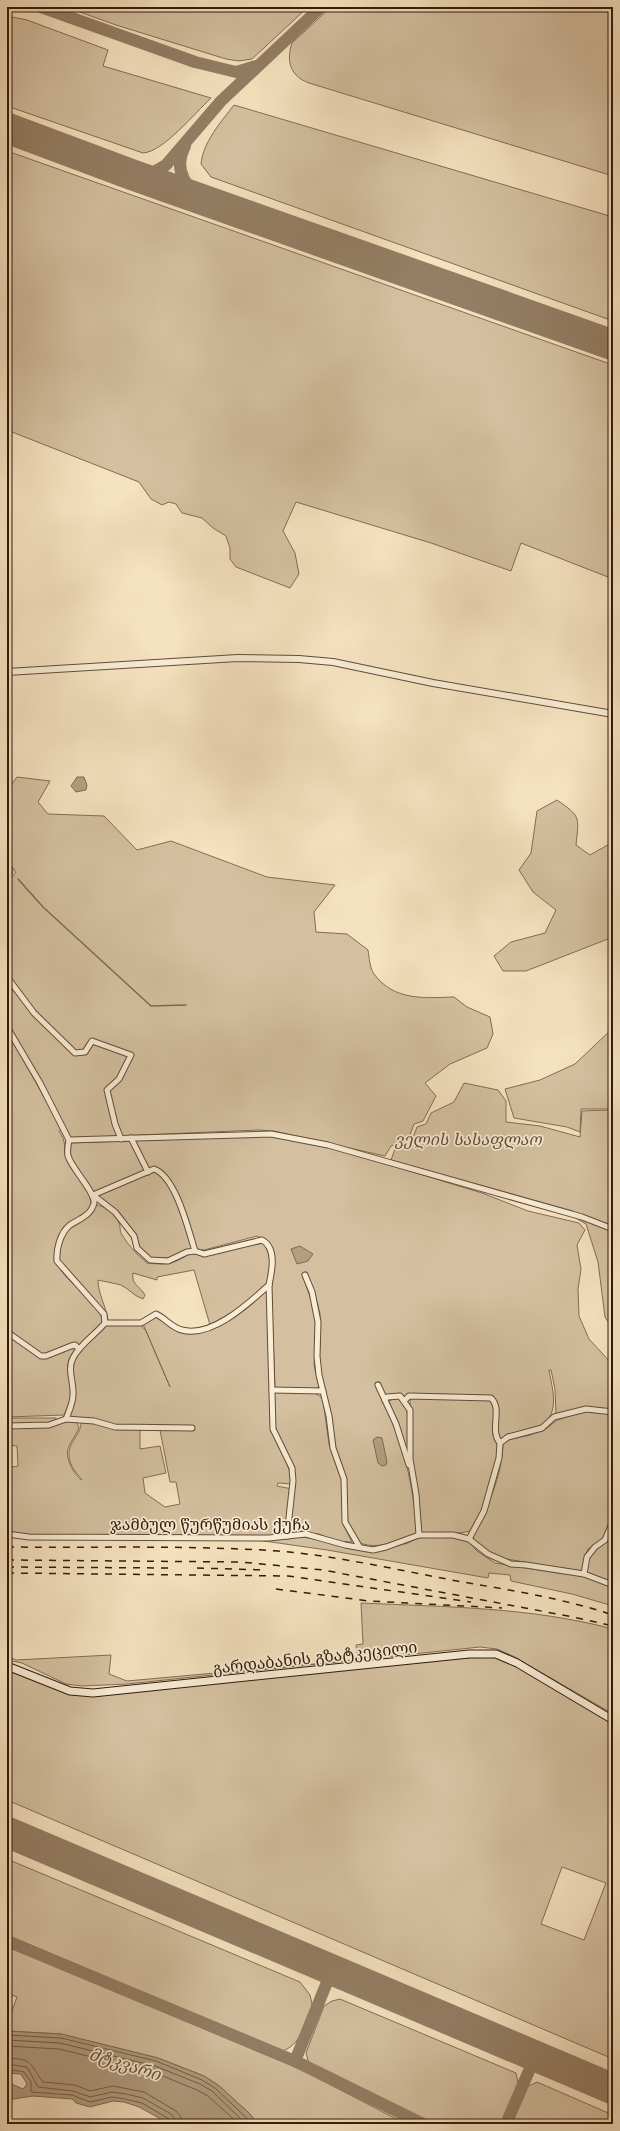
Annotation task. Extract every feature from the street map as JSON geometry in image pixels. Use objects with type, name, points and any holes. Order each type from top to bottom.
[{"type":"main road","name":"გარდაბანის გზატკეცილი","points":[[7,1666],[70,1691],[93,1693],[142,1690],[469,1654],[496,1654],[543,1678],[613,1720]]},
{"type":"street","points":[[7,672],[238,658],[299,659],[333,662],[433,683],[613,714]]},
{"type":"street","points":[[7,865],[10,872],[8,878]]},
{"type":"street","points":[[7,977],[34,1014],[75,1053],[84,1052],[92,1041],[131,1055],[120,1079],[107,1090],[115,1124],[121,1138]]},
{"type":"street","points":[[7,1027],[40,1083],[69,1140],[68,1154],[73,1166],[93,1195],[115,1212],[134,1236],[138,1248],[150,1260],[168,1261],[195,1250],[204,1254],[262,1240],[266,1242],[270,1249],[273,1266],[269,1285],[273,1429],[292,1468],[293,1481],[287,1536]]},
{"type":"street","points":[[69,1140],[271,1134],[328,1145],[548,1209],[582,1217],[613,1229]]},
{"type":"street","points":[[131,1138],[148,1172]]},
{"type":"street","points":[[93,1195],[154,1169],[162,1172],[176,1197],[195,1250]]},
{"type":"street","points":[[66,1419],[73,1397],[72,1359],[79,1349],[96,1334],[105,1323],[104,1314],[57,1261],[56,1252],[68,1226],[90,1212],[94,1202],[93,1195]]},
{"type":"street","points":[[305,1275],[312,1292],[318,1322],[316,1356],[333,1448],[344,1479],[345,1522],[359,1546]]},
{"type":"street","points":[[105,1323],[141,1323],[156,1314],[182,1331],[199,1330],[210,1327],[244,1308],[269,1285]]},
{"type":"street","points":[[7,1332],[41,1356],[46,1356],[75,1345],[79,1349]]},
{"type":"street","points":[[378,1385],[396,1424],[411,1470],[416,1494],[419,1535]]},
{"type":"street","points":[[272,1390],[323,1391]]},
{"type":"street","points":[[385,1400],[387,1397],[395,1395],[400,1396],[405,1400],[410,1410],[411,1470]]},
{"type":"street","points":[[405,1400],[409,1396],[491,1398],[496,1406],[495,1435],[500,1443],[499,1458],[484,1511],[469,1539]]},
{"type":"street","points":[[500,1443],[508,1437],[542,1428],[554,1417],[586,1410],[613,1412]]},
{"type":"street","points":[[7,1426],[49,1425],[66,1419],[94,1421],[115,1428],[192,1428]]},
{"type":"street","points":[[584,1574],[587,1557],[595,1547],[606,1540],[613,1521]]},
{"type":"street","name":"ჯამბულ წურწუმიას ქუჩა","points":[[7,1534],[29,1537],[257,1538],[306,1534],[345,1545],[359,1546],[373,1550],[419,1535],[453,1535],[469,1539],[488,1554],[510,1564],[584,1574],[613,1585]]},
{"type":"green space","points":[[66,7],[308,7],[252,59],[239,61],[226,59],[116,25]]},
{"type":"green space","points":[[331,7],[613,7],[613,176],[303,80],[297,76],[291,67],[289,56],[292,43]]},
{"type":"green space","points":[[7,16],[27,20],[108,50],[103,66],[211,98],[169,139],[151,151],[143,153],[7,106]]},
{"type":"green space","points":[[234,105],[613,217],[613,321],[211,177],[201,164],[202,156],[218,125]]},
{"type":"green space","points":[[7,151],[613,365],[613,579],[521,543],[511,571],[431,543],[296,502],[283,531],[295,553],[299,574],[290,588],[236,567],[230,559],[230,548],[226,536],[213,528],[202,518],[182,513],[176,504],[169,502],[162,505],[151,499],[139,482],[7,430],[7,380],[10,381],[7,379]]},
{"type":"green space","points":[[17,777],[50,781],[38,802],[48,814],[104,816],[137,850],[171,841],[267,877],[335,885],[314,912],[316,932],[347,934],[368,950],[370,963],[374,974],[382,983],[391,989],[410,996],[432,998],[454,997],[467,1007],[490,1017],[493,1034],[487,1048],[450,1064],[425,1083],[436,1096],[423,1121],[414,1124],[408,1140],[391,1146],[385,1156],[274,1131],[258,1130],[70,1138],[7,1022],[7,884],[16,872],[7,860],[7,790]]},
{"type":"green space","points":[[557,800],[571,810],[577,818],[578,828],[576,845],[590,855],[613,842],[613,937],[526,971],[503,971],[494,956],[511,942],[545,933],[556,910],[533,892],[519,870],[531,853],[537,811]]},
{"type":"green space","points":[[613,1028],[613,1109],[581,1109],[580,1132],[567,1127],[514,1118],[505,1089],[540,1080],[575,1064]]},
{"type":"green space","points":[[7,1030],[62,1130],[59,1131],[64,1142],[67,1160],[86,1188],[91,1200],[91,1207],[83,1216],[70,1223],[63,1229],[56,1244],[55,1257],[60,1268],[97,1309],[103,1321],[101,1326],[74,1354],[72,1396],[64,1415],[7,1417]]},
{"type":"green space","name":"ველის სასაფლაო","points":[[464,1083],[498,1090],[506,1101],[506,1122],[540,1126],[580,1137],[582,1111],[609,1110],[609,1142],[613,1143],[613,1329],[605,1317],[598,1262],[586,1224],[572,1216],[573,1211],[391,1160],[395,1149],[410,1145],[417,1127],[426,1124],[431,1113],[454,1102]]},
{"type":"green space","points":[[271,1136],[337,1149],[482,1193],[528,1211],[579,1223],[585,1230],[577,1245],[581,1269],[578,1289],[579,1316],[589,1339],[613,1365],[613,1410],[590,1408],[556,1415],[555,1389],[551,1370],[549,1370],[553,1392],[551,1414],[546,1421],[531,1430],[500,1439],[498,1438],[496,1400],[405,1397],[399,1393],[385,1397],[378,1382],[375,1383],[390,1414],[401,1443],[414,1503],[417,1534],[389,1544],[375,1546],[360,1543],[348,1523],[347,1502],[320,1373],[320,1314],[306,1273],[302,1274],[314,1308],[316,1328],[314,1365],[319,1387],[315,1389],[275,1388],[271,1284],[272,1248],[269,1242],[257,1236],[204,1250],[192,1249],[169,1258],[150,1258],[141,1250],[136,1235],[118,1211],[97,1198],[76,1169],[70,1155],[70,1143]]},
{"type":"green space","points":[[95,1205],[106,1208],[116,1216],[120,1224],[121,1233],[130,1247],[147,1263],[168,1264],[194,1253],[204,1255],[263,1243],[270,1257],[271,1263],[271,1274],[268,1284],[249,1302],[210,1325],[194,1270],[157,1277],[157,1280],[133,1273],[133,1280],[145,1295],[143,1299],[121,1285],[98,1280],[99,1290],[108,1320],[106,1320],[59,1261],[59,1252],[64,1236],[81,1216]]},
{"type":"green space","points":[[265,1290],[268,1290],[271,1424],[292,1477],[292,1484],[278,1483],[277,1486],[292,1489],[289,1517],[284,1529],[273,1536],[17,1535],[11,1533],[7,1527],[7,1485],[11,1484],[11,1467],[18,1466],[17,1446],[9,1445],[10,1428],[50,1426],[65,1421],[76,1421],[79,1427],[68,1449],[68,1458],[74,1472],[81,1480],[82,1479],[73,1468],[69,1459],[69,1450],[78,1434],[81,1422],[94,1422],[114,1429],[140,1429],[140,1449],[160,1446],[166,1473],[143,1478],[145,1493],[165,1507],[180,1504],[176,1482],[170,1482],[160,1430],[193,1429],[193,1427],[115,1426],[94,1420],[70,1418],[74,1400],[72,1364],[80,1349],[106,1325],[140,1324],[146,1331],[143,1324],[155,1316],[163,1319],[181,1332],[192,1333],[204,1330],[226,1320],[248,1305]]},
{"type":"green space","points":[[307,1391],[314,1393],[323,1400],[329,1444],[342,1479],[343,1524],[352,1542],[336,1541],[319,1534],[290,1531],[294,1471],[275,1426],[273,1392]]},
{"type":"green space","points":[[397,1397],[406,1408],[408,1416],[408,1458],[389,1401]]},
{"type":"green space","points":[[410,1398],[489,1400],[494,1404],[493,1435],[499,1445],[497,1459],[482,1509],[470,1531],[453,1533],[421,1533],[412,1465]]},
{"type":"green space","points":[[585,1411],[613,1414],[613,1514],[602,1540],[588,1549],[582,1572],[501,1558],[493,1555],[471,1538],[483,1516],[493,1492],[500,1468],[503,1444],[507,1440],[530,1435],[546,1429],[557,1420]]},
{"type":"green space","points":[[13,1418],[56,1418],[57,1420],[52,1423],[7,1424],[8,1420]]},
{"type":"green space","points":[[613,1525],[613,1584],[586,1573],[587,1561],[594,1549],[606,1542]]},
{"type":"green space","points":[[450,1536],[469,1542],[477,1551],[495,1563],[572,1574],[586,1577],[613,1588],[613,1606],[572,1594],[511,1581],[510,1575],[489,1573],[488,1578],[327,1550],[250,1539],[303,1537],[359,1548],[371,1552],[408,1543],[420,1537]]},
{"type":"green space","points":[[361,1603],[488,1609],[551,1616],[582,1622],[613,1629],[613,1714],[513,1656],[497,1649],[480,1647],[358,1660],[356,1645],[363,1644]]},
{"type":"green space","points":[[111,1655],[109,1674],[127,1681],[343,1661],[127,1684],[82,1686],[66,1684],[22,1663],[7,1660],[7,1656],[16,1660]]},
{"type":"green space","points":[[478,1657],[495,1657],[512,1664],[613,1723],[613,2059],[7,1800],[7,1669],[78,1694]],"holes":[[[562,1867],[606,1883],[584,1940],[541,1924]]]},
{"type":"green space","points":[[7,1859],[300,1982],[310,1995],[312,2004],[306,2025],[298,2039],[282,2051],[7,1935]]},
{"type":"green space","points":[[7,1946],[302,2070],[406,2124],[258,2124],[249,2113],[218,2085],[204,2076],[158,2058],[61,2034],[7,2031],[7,2018],[9,2019],[17,1997],[7,1993]]},
{"type":"green space","points":[[340,1999],[516,2073],[518,2083],[501,2124],[431,2124],[309,2064],[306,2053],[324,2006],[332,2001]]},
{"type":"green space","points":[[537,2082],[613,2115],[613,2124],[511,2124],[527,2087]]},
{"type":"water","points":[[77,777],[84,777],[87,785],[86,790],[76,792],[71,786]]},
{"type":"water","points":[[300,1246],[313,1254],[308,1261],[297,1264],[291,1249]]},
{"type":"water","points":[[377,1437],[382,1438],[387,1462],[386,1465],[382,1466],[378,1463],[373,1440]]},
{"type":"water","name":"მტკვარი","points":[[7,2031],[61,2034],[158,2058],[204,2076],[218,2085],[249,2113],[258,2124],[170,2124],[139,2107],[124,2102],[113,2101],[90,2107],[76,2103],[72,2099],[33,2096],[7,2100],[7,2082],[23,2089],[27,2084],[21,2074],[7,2073]]},
{"type":"waterway","points":[[18,879],[43,907],[151,1006],[186,1005]]},
{"type":"taxiway","points":[[41,7],[195,62],[236,72],[256,66]]},
{"type":"taxiway","points":[[130,174],[154,172],[166,165],[221,101],[321,7]]},
{"type":"taxiway","points":[[185,146],[181,155],[181,171],[188,185],[193,191],[207,202]]},
{"type":"taxiway","points":[[7,1941],[295,2061],[423,2124]]},
{"type":"taxiway","points":[[295,2061],[332,1970]]},
{"type":"taxiway","points":[[506,2124],[535,2057]]},
{"type":"runway","points":[[7,128],[130,174],[613,345]]},
{"type":"runway","points":[[7,1832],[613,2089]]},
{"type":"railway","points":[[7,1547],[210,1548],[300,1553],[535,1595],[613,1615]]},
{"type":"railway","points":[[7,1560],[241,1562],[323,1570],[573,1617],[613,1626]]},
{"type":"railway","points":[[7,1567],[173,1568]]},
{"type":"railway","points":[[197,1568],[267,1570]]},
{"type":"railway","points":[[7,1573],[288,1576],[471,1602]]},
{"type":"railway","points":[[276,1589],[369,1601],[502,1608]]}]
